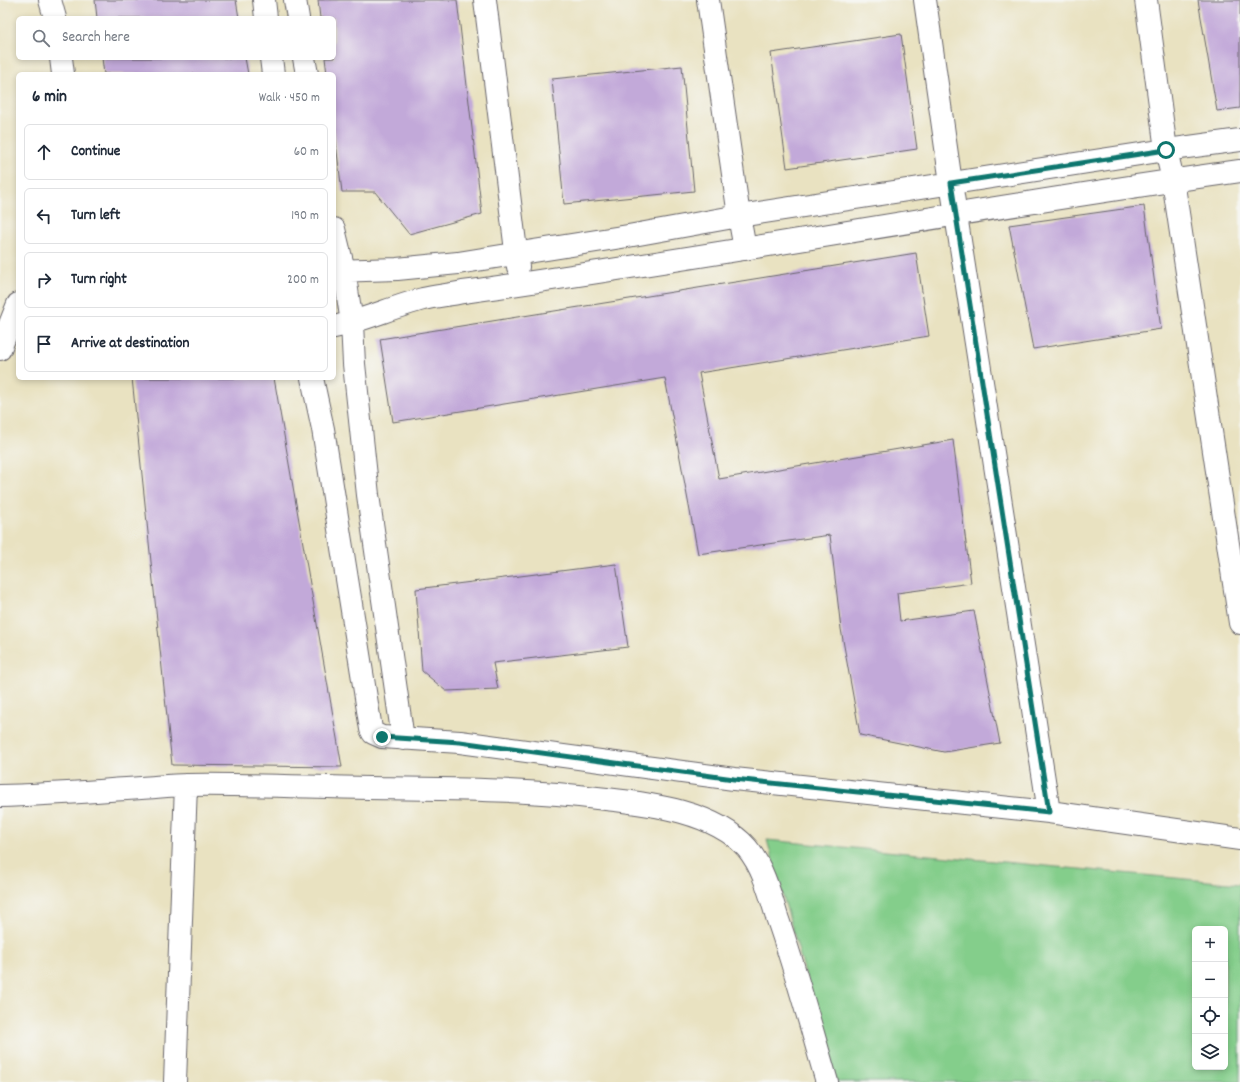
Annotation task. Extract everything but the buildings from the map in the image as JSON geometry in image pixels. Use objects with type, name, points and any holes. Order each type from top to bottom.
[{"type":"street","points":[[50,0],[54,16]]},
{"type":"street","points":[[264,0],[266,16]]},
{"type":"street","points":[[295,0],[298,16]]},
{"type":"street","points":[[485,0],[518,254],[519,284]]},
{"type":"street","points":[[708,0],[745,249]]},
{"type":"street","points":[[925,0],[951,183],[1049,812]]},
{"type":"street","points":[[1146,0],[1166,150],[1173,180],[1240,623]]},
{"type":"street","points":[[61,60],[63,72]]},
{"type":"street","points":[[271,60],[273,72]]},
{"type":"street","points":[[304,60],[307,72]]},
{"type":"street","points":[[339,270],[375,270],[426,267],[518,254],[739,216],[1166,150],[1240,140]]},
{"type":"street","points":[[343,325],[423,299],[1173,180],[1240,171]]},
{"type":"street","points":[[336,245],[343,325],[354,364],[368,495],[403,739]]},
{"type":"street","points":[[0,349],[16,309]]},
{"type":"street","points":[[312,380],[324,436],[371,728],[373,733],[377,736],[460,742],[734,779],[1049,812],[1240,838]]},
{"type":"street","points":[[175,1082],[186,785]]},
{"type":"street","points":[[0,796],[186,785],[449,789],[522,791],[573,795],[627,801],[667,808],[710,823],[727,832],[746,847],[755,859],[788,948],[827,1082]]},
{"type":"green space","points":[[767,840],[1240,884],[1240,1082],[836,1082]]},
{"type":"route","points":[[382,737],[460,742],[734,779],[1049,812],[951,183],[1166,150]]}]
